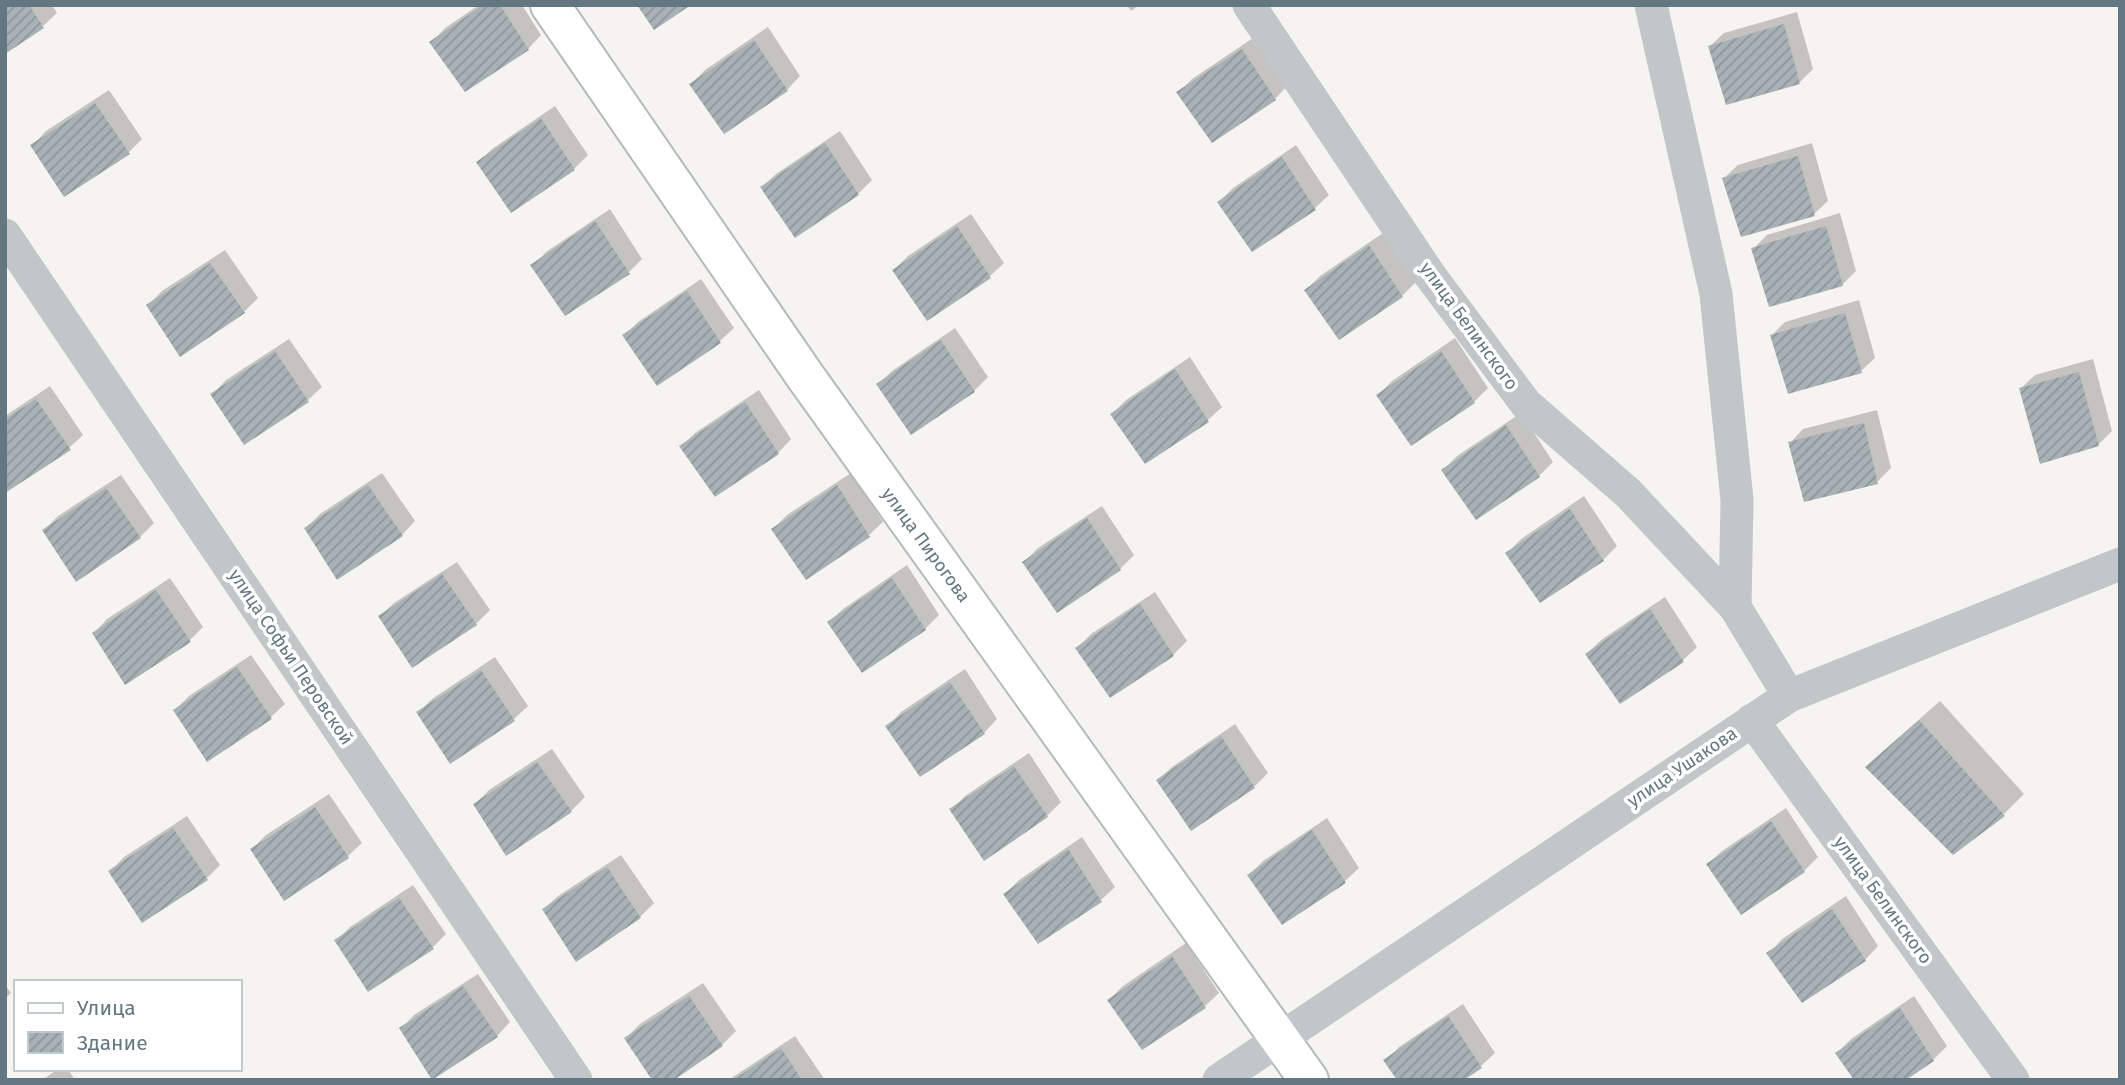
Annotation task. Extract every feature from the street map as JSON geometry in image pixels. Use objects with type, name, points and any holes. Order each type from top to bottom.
[{"type":"street","name":"улица Пирогова","points":[[550,5],[813,387],[1310,1080]]},
{"type":"street","name":"улица Белинского","points":[[1249,5],[1429,274],[1527,404],[1628,493],[1735,607],[1789,696]]},
{"type":"street","points":[[1651,5],[1716,294],[1737,500],[1735,607]]},
{"type":"street","name":"улица Софьи Перовской","points":[[5,235],[576,1080]]},
{"type":"street","name":"улица Ушакова","points":[[1219,1080],[1789,696],[2120,564]]},
{"type":"street","name":"улица Белинского","points":[[1752,720],[2013,1080]]},
{"type":"building","points":[[5,5],[29,5],[44,28],[5,54]]},
{"type":"building","points":[[483,5],[500,5],[529,50],[465,92],[429,42]]},
{"type":"building","points":[[637,5],[691,5],[654,30]]},
{"type":"building","points":[[1784,24],[1800,84],[1726,105],[1708,46]]},
{"type":"building","points":[[754,40],[788,91],[724,134],[689,84]]},
{"type":"building","points":[[1242,49],[1276,100],[1212,143],[1176,92]]},
{"type":"building","points":[[95,103],[130,154],[64,197],[30,145]]},
{"type":"building","points":[[541,118],[575,170],[511,213],[476,162]]},
{"type":"building","points":[[825,143],[859,195],[795,238],[760,187]]},
{"type":"building","points":[[1798,156],[1815,216],[1741,237],[1722,178]]},
{"type":"building","points":[[1282,157],[1316,210],[1252,252],[1217,202]]},
{"type":"building","points":[[595,221],[630,274],[565,316],[530,265]]},
{"type":"building","points":[[957,226],[991,278],[927,321],[892,270]]},
{"type":"building","points":[[1826,226],[1843,286],[1769,307],[1751,248]]},
{"type":"building","points":[[1369,245],[1403,297],[1339,340],[1304,290]]},
{"type":"building","points":[[210,263],[245,313],[180,357],[146,305]]},
{"type":"building","points":[[687,291],[721,343],[657,386],[622,335]]},
{"type":"building","points":[[1845,313],[1862,373],[1788,394],[1770,335]]},
{"type":"building","points":[[941,340],[975,392],[911,435],[876,384]]},
{"type":"building","points":[[275,351],[309,402],[244,445],[210,394]]},
{"type":"building","points":[[1441,351],[1475,403],[1411,446],[1376,395]]},
{"type":"building","points":[[1175,369],[1209,422],[1145,464],[1110,414]]},
{"type":"building","points":[[2079,372],[2099,446],[2040,464],[2019,388]]},
{"type":"building","points":[[36,399],[71,450],[5,493],[5,419]]},
{"type":"building","points":[[745,402],[779,454],[715,497],[679,446]]},
{"type":"building","points":[[1864,423],[1878,484],[1804,502],[1788,442]]},
{"type":"building","points":[[1506,425],[1540,477],[1476,520],[1441,470]]},
{"type":"building","points":[[368,485],[403,536],[337,580],[304,528]]},
{"type":"building","points":[[837,485],[870,537],[806,580],[771,529]]},
{"type":"building","points":[[106,488],[141,538],[76,582],[42,530]]},
{"type":"building","points":[[1570,509],[1604,561],[1540,603],[1505,553]]},
{"type":"building","points":[[1087,518],[1121,570],[1057,613],[1022,562]]},
{"type":"building","points":[[442,574],[477,625],[412,668],[378,616]]},
{"type":"building","points":[[892,578],[926,630],[862,673],[827,622]]},
{"type":"building","points":[[156,590],[191,642],[125,685],[92,633]]},
{"type":"building","points":[[1140,604],[1174,656],[1110,698],[1075,648]]},
{"type":"building","points":[[1650,609],[1684,662],[1620,704],[1585,654]]},
{"type":"building","points":[[237,667],[272,719],[207,762],[173,710]]},
{"type":"building","points":[[481,670],[515,721],[450,764],[416,712]]},
{"type":"building","points":[[950,682],[985,734],[920,777],[885,726]]},
{"type":"building","points":[[1919,720],[2005,816],[1953,855],[1865,767]]},
{"type":"building","points":[[1221,736],[1255,788],[1191,831],[1156,780]]},
{"type":"building","points":[[537,762],[572,812],[506,856],[473,804]]},
{"type":"building","points":[[1014,766],[1048,817],[984,861],[949,809]]},
{"type":"building","points":[[315,807],[349,858],[284,901],[250,849]]},
{"type":"building","points":[[1771,821],[1805,872],[1741,915],[1706,864]]},
{"type":"building","points":[[173,828],[208,880],[142,923],[108,871]]},
{"type":"building","points":[[1312,830],[1346,883],[1282,925],[1247,875]]},
{"type":"building","points":[[1068,849],[1102,902],[1038,944],[1003,894]]},
{"type":"building","points":[[607,867],[641,918],[576,962],[542,909]]},
{"type":"building","points":[[399,898],[434,949],[368,992],[334,940]]},
{"type":"building","points":[[1832,909],[1866,961],[1802,1003],[1766,953]]},
{"type":"building","points":[[1172,956],[1206,1008],[1142,1050],[1107,1000]]},
{"type":"building","points":[[463,986],[498,1037],[432,1080],[399,1028]]},
{"type":"building","points":[[689,996],[723,1046],[674,1080],[652,1080],[624,1038]]},
{"type":"building","points":[[1900,1008],[1934,1061],[1906,1080],[1854,1080],[1835,1053]]},
{"type":"building","points":[[1448,1016],[1482,1068],[1464,1080],[1397,1080],[1383,1060]]},
{"type":"building","points":[[781,1048],[802,1080],[733,1080]]}]
